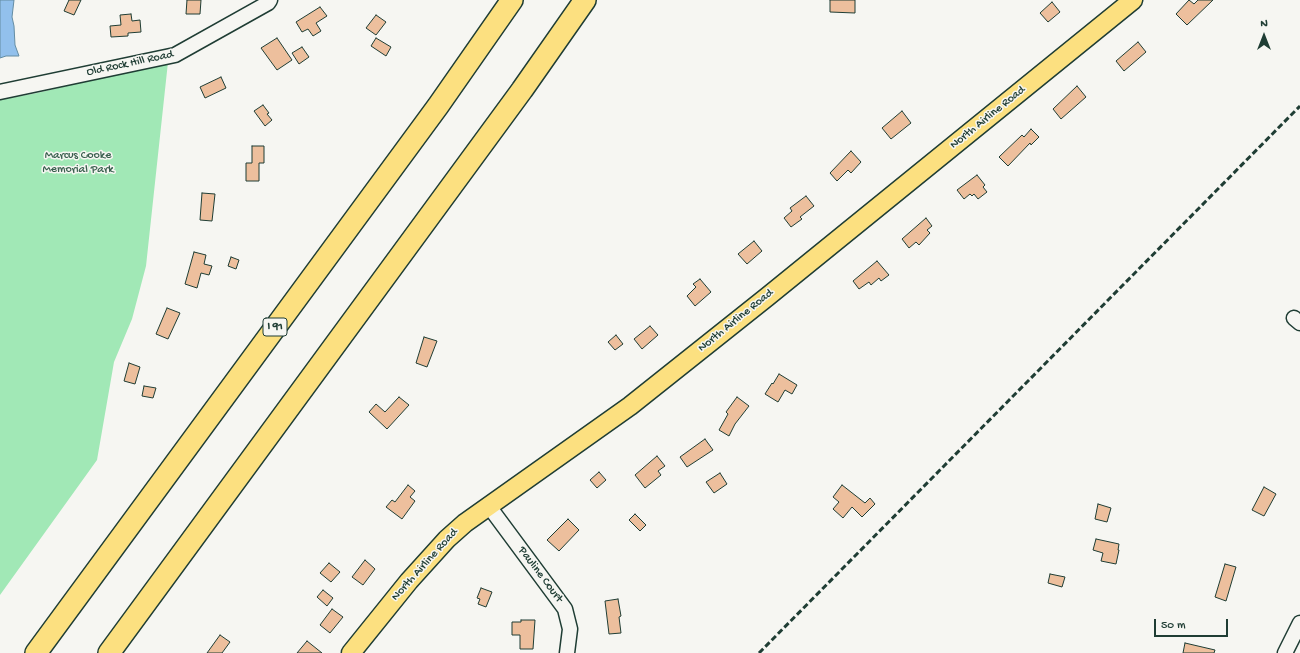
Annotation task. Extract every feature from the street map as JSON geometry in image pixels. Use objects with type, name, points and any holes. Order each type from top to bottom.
[{"type":"highway","name":"I 91","points":[[36,653],[438,106],[512,0]]},
{"type":"highway","points":[[109,653],[522,90],[585,0]]},
{"type":"main road","name":"North Airline Road","points":[[352,653],[409,581],[447,539],[488,505],[630,406],[1133,0]]},
{"type":"street","name":"Old Rock Hill Road","points":[[0,92],[175,56],[268,3],[270,0]]},
{"type":"street","name":"Pauline Court","points":[[488,505],[565,609],[570,629],[567,653]]},
{"type":"street","points":[[1285,653],[1300,624]]},
{"type":"green space","name":"Marcus Cooke Memorial Park","points":[[168,62],[146,266],[132,319],[114,362],[97,460],[0,595],[0,100],[37,93]]},
{"type":"water","points":[[0,0],[14,0],[12,17],[15,45],[19,56],[6,56],[0,58]]},
{"type":"building","points":[[69,0],[81,0],[74,15],[64,11]]},
{"type":"building","points":[[187,0],[201,0],[200,14],[186,14]]},
{"type":"building","points":[[830,0],[855,0],[855,13],[830,12]]},
{"type":"building","points":[[1189,0],[1194,4],[1198,0],[1213,0],[1187,25],[1176,14]]},
{"type":"building","points":[[1052,2],[1060,12],[1048,22],[1040,13]]},
{"type":"building","points":[[320,7],[327,16],[316,23],[321,31],[313,36],[308,29],[302,32],[296,22]]},
{"type":"building","points":[[131,14],[132,21],[140,20],[141,32],[128,33],[128,36],[111,37],[110,26],[121,25],[120,15]]},
{"type":"building","points":[[376,15],[386,22],[376,35],[366,28]]},
{"type":"building","points":[[277,38],[292,60],[277,70],[261,48]]},
{"type":"building","points":[[376,38],[391,47],[386,56],[371,46]]},
{"type":"building","points":[[1138,42],[1146,52],[1124,71],[1116,61]]},
{"type":"building","points":[[302,47],[309,57],[299,64],[292,53]]},
{"type":"building","points":[[221,77],[226,88],[205,98],[200,87]]},
{"type":"building","points":[[1077,86],[1086,97],[1061,119],[1053,109]]},
{"type":"building","points":[[263,105],[269,113],[267,114],[272,120],[265,126],[254,111]]},
{"type":"building","points":[[902,111],[911,123],[891,139],[882,128]]},
{"type":"building","points":[[1031,129],[1039,137],[1031,145],[1030,143],[1008,166],[999,157],[1022,135],[1024,137]]},
{"type":"building","points":[[252,146],[264,146],[264,163],[259,163],[259,181],[246,181],[246,163],[252,163]]},
{"type":"building","points":[[851,151],[861,162],[851,173],[848,170],[837,181],[830,173]]},
{"type":"building","points":[[977,175],[985,185],[983,187],[987,192],[978,199],[974,194],[972,196],[970,194],[964,199],[957,190]]},
{"type":"building","points":[[202,193],[215,194],[212,221],[200,220]]},
{"type":"building","points":[[806,196],[814,206],[800,217],[802,219],[791,227],[784,218],[792,211],[790,208]]},
{"type":"building","points":[[926,218],[932,226],[927,230],[930,233],[919,245],[916,242],[909,248],[902,239]]},
{"type":"building","points":[[754,241],[762,251],[747,264],[738,254]]},
{"type":"building","points":[[194,252],[206,255],[204,264],[212,266],[209,275],[201,273],[197,288],[185,284]]},
{"type":"building","points":[[231,257],[239,260],[236,269],[228,266]]},
{"type":"building","points":[[877,261],[889,275],[881,281],[879,278],[871,285],[869,282],[859,289],[853,281]]},
{"type":"building","points":[[700,279],[711,292],[695,306],[687,296],[696,287],[693,284]]},
{"type":"building","points":[[167,308],[180,313],[168,339],[156,334]]},
{"type":"building","points":[[650,326],[658,335],[642,349],[634,339]]},
{"type":"building","points":[[616,335],[623,344],[615,350],[608,342]]},
{"type":"building","points":[[424,337],[437,341],[427,367],[416,363]]},
{"type":"building","points":[[129,363],[140,367],[135,384],[124,381]]},
{"type":"building","points":[[779,374],[797,385],[792,394],[785,390],[778,402],[765,394]]},
{"type":"building","points":[[144,386],[156,388],[153,398],[142,396]]},
{"type":"building","points":[[399,397],[409,405],[387,429],[369,412],[376,404],[385,412]]},
{"type":"building","points":[[737,397],[749,406],[735,424],[729,436],[719,430],[728,414],[726,412]]},
{"type":"building","points":[[705,439],[713,450],[687,467],[680,457]]},
{"type":"building","points":[[657,456],[665,466],[658,471],[661,475],[645,488],[635,475]]},
{"type":"building","points":[[599,472],[606,480],[597,488],[590,480]]},
{"type":"building","points":[[720,473],[727,484],[714,493],[706,482]]},
{"type":"building","points":[[408,485],[415,491],[410,497],[415,501],[402,519],[386,507],[392,500],[395,502]]},
{"type":"building","points":[[842,485],[865,503],[870,498],[875,504],[862,517],[852,507],[843,518],[833,509],[839,502],[833,497]]},
{"type":"building","points":[[1264,487],[1276,494],[1264,516],[1252,510]]},
{"type":"building","points":[[1098,504],[1111,508],[1107,522],[1095,519]]},
{"type":"building","points":[[635,514],[646,525],[640,531],[629,520]]},
{"type":"building","points":[[568,519],[579,530],[559,551],[547,540]]},
{"type":"building","points":[[1096,539],[1119,544],[1116,564],[1101,561],[1103,553],[1093,550]]},
{"type":"building","points":[[365,560],[375,569],[363,585],[352,577]]},
{"type":"building","points":[[329,563],[340,572],[331,582],[320,573]]},
{"type":"building","points":[[1225,564],[1236,567],[1226,601],[1215,597]]},
{"type":"building","points":[[1050,574],[1065,577],[1062,587],[1048,583]]},
{"type":"building","points":[[481,588],[492,592],[486,607],[478,604],[480,599],[477,598]]},
{"type":"building","points":[[323,590],[333,598],[327,606],[317,597]]},
{"type":"building","points":[[618,599],[621,616],[619,617],[621,633],[609,634],[605,601]]},
{"type":"building","points":[[332,609],[343,617],[330,633],[320,625]]},
{"type":"building","points":[[521,620],[535,620],[533,649],[520,649],[520,635],[512,635],[512,622],[521,622]]},
{"type":"building","points":[[220,635],[230,642],[222,653],[207,653]]},
{"type":"building","points":[[307,641],[322,653],[297,653]]},
{"type":"building","points":[[1185,643],[1215,650],[1214,653],[1183,653]]},
{"type":"railway","points":[[759,653],[1300,106]]}]
